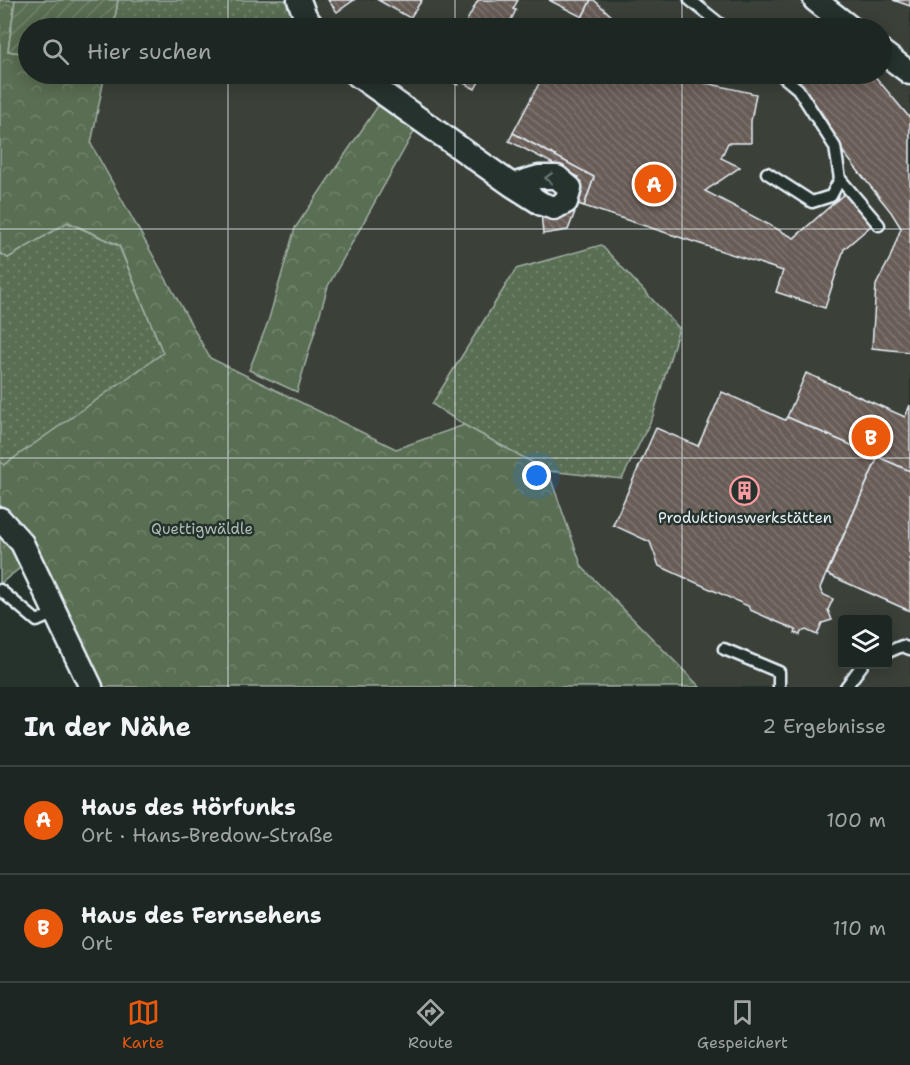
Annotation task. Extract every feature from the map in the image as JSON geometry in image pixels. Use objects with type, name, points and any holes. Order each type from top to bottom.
[{"type":"street","points":[[299,0],[306,18]]},
{"type":"street","points":[[815,0],[838,18]]},
{"type":"street","points":[[892,60],[910,73]]},
{"type":"street","points":[[370,84],[512,185]]},
{"type":"street","points":[[0,519],[22,543],[92,687]]},
{"type":"lane","points":[[690,0],[712,18]]},
{"type":"lane","points":[[793,84],[798,88],[835,147],[840,179],[879,225]]},
{"type":"lane","points":[[766,173],[812,202],[831,196],[840,179]]},
{"type":"lane","points":[[0,590],[37,621],[55,613]]},
{"type":"lane","points":[[892,650],[902,646],[910,649]]},
{"type":"lane","points":[[724,649],[779,672],[779,687]]},
{"type":"lane","points":[[846,687],[860,669]]},
{"type":"shaded area","points":[[288,0],[910,0],[910,687],[700,687],[582,567],[548,471],[464,425],[396,449],[210,358],[91,144],[103,84],[892,84],[892,18],[296,18]]},
{"type":"green space","name":"Quettigwäldle","points":[[0,0],[15,0],[8,51],[18,52],[18,84],[103,84],[91,144],[210,358],[396,449],[464,425],[548,471],[582,567],[700,687],[95,687],[30,560],[0,584],[0,461],[4,465],[163,353],[119,245],[68,222],[8,258],[0,253]]},
{"type":"green space","points":[[15,0],[118,0],[115,18],[18,18],[18,52],[8,51]]},
{"type":"green space","points":[[118,0],[288,0],[296,18],[115,18]]},
{"type":"green space","points":[[380,103],[415,130],[328,286],[297,392],[249,370],[268,322],[295,228]]},
{"type":"green space","points":[[67,222],[119,246],[163,353],[3,466],[0,461],[0,253],[8,258]]},
{"type":"green space","points":[[601,245],[679,328],[653,416],[622,479],[548,471],[464,425],[432,404],[516,269]]},
{"type":"building","points":[[328,0],[354,0],[337,12]]},
{"type":"building","points":[[378,0],[422,0],[410,18]]},
{"type":"building","points":[[478,0],[518,0],[513,9],[516,10],[512,18],[468,18]]},
{"type":"building","points":[[549,0],[591,0],[582,17]]},
{"type":"building","points":[[591,0],[594,0],[614,18],[582,18]]},
{"type":"building","points":[[893,0],[910,0],[910,6]]},
{"type":"building","points":[[466,84],[478,84],[475,89]]},
{"type":"building","points":[[539,84],[711,84],[756,94],[751,121],[751,143],[728,143],[721,158],[740,167],[705,191],[794,238],[844,194],[872,225],[844,249],[825,308],[776,292],[783,271],[584,206],[594,177],[513,133]]},
{"type":"building","points":[[801,84],[881,84],[910,118],[910,352],[872,348],[876,285],[890,258],[901,228],[843,152],[825,118]]},
{"type":"building","points":[[513,133],[594,177],[584,206],[578,204],[568,230],[543,234],[541,212],[568,208],[579,177],[509,141]]},
{"type":"building","points":[[806,373],[905,417],[910,405],[910,471],[787,417]]},
{"type":"building","name":"Produktionswerkstätten","points":[[722,392],[785,420],[787,417],[878,457],[820,588],[822,594],[833,599],[828,610],[832,620],[822,623],[817,635],[806,630],[800,635],[795,633],[796,630],[750,610],[748,606],[659,566],[650,542],[613,525],[656,428],[698,446]]},
{"type":"building","points":[[878,457],[910,471],[910,611],[827,574]]},
{"type":"place","name":"Haus des Hörfunks","points":[[654,184]]},
{"type":"place","name":"Haus des Fernsehens","points":[[871,437]]},
{"type":"place","name":"Produktionswerkstätten","points":[[745,491]]}]
